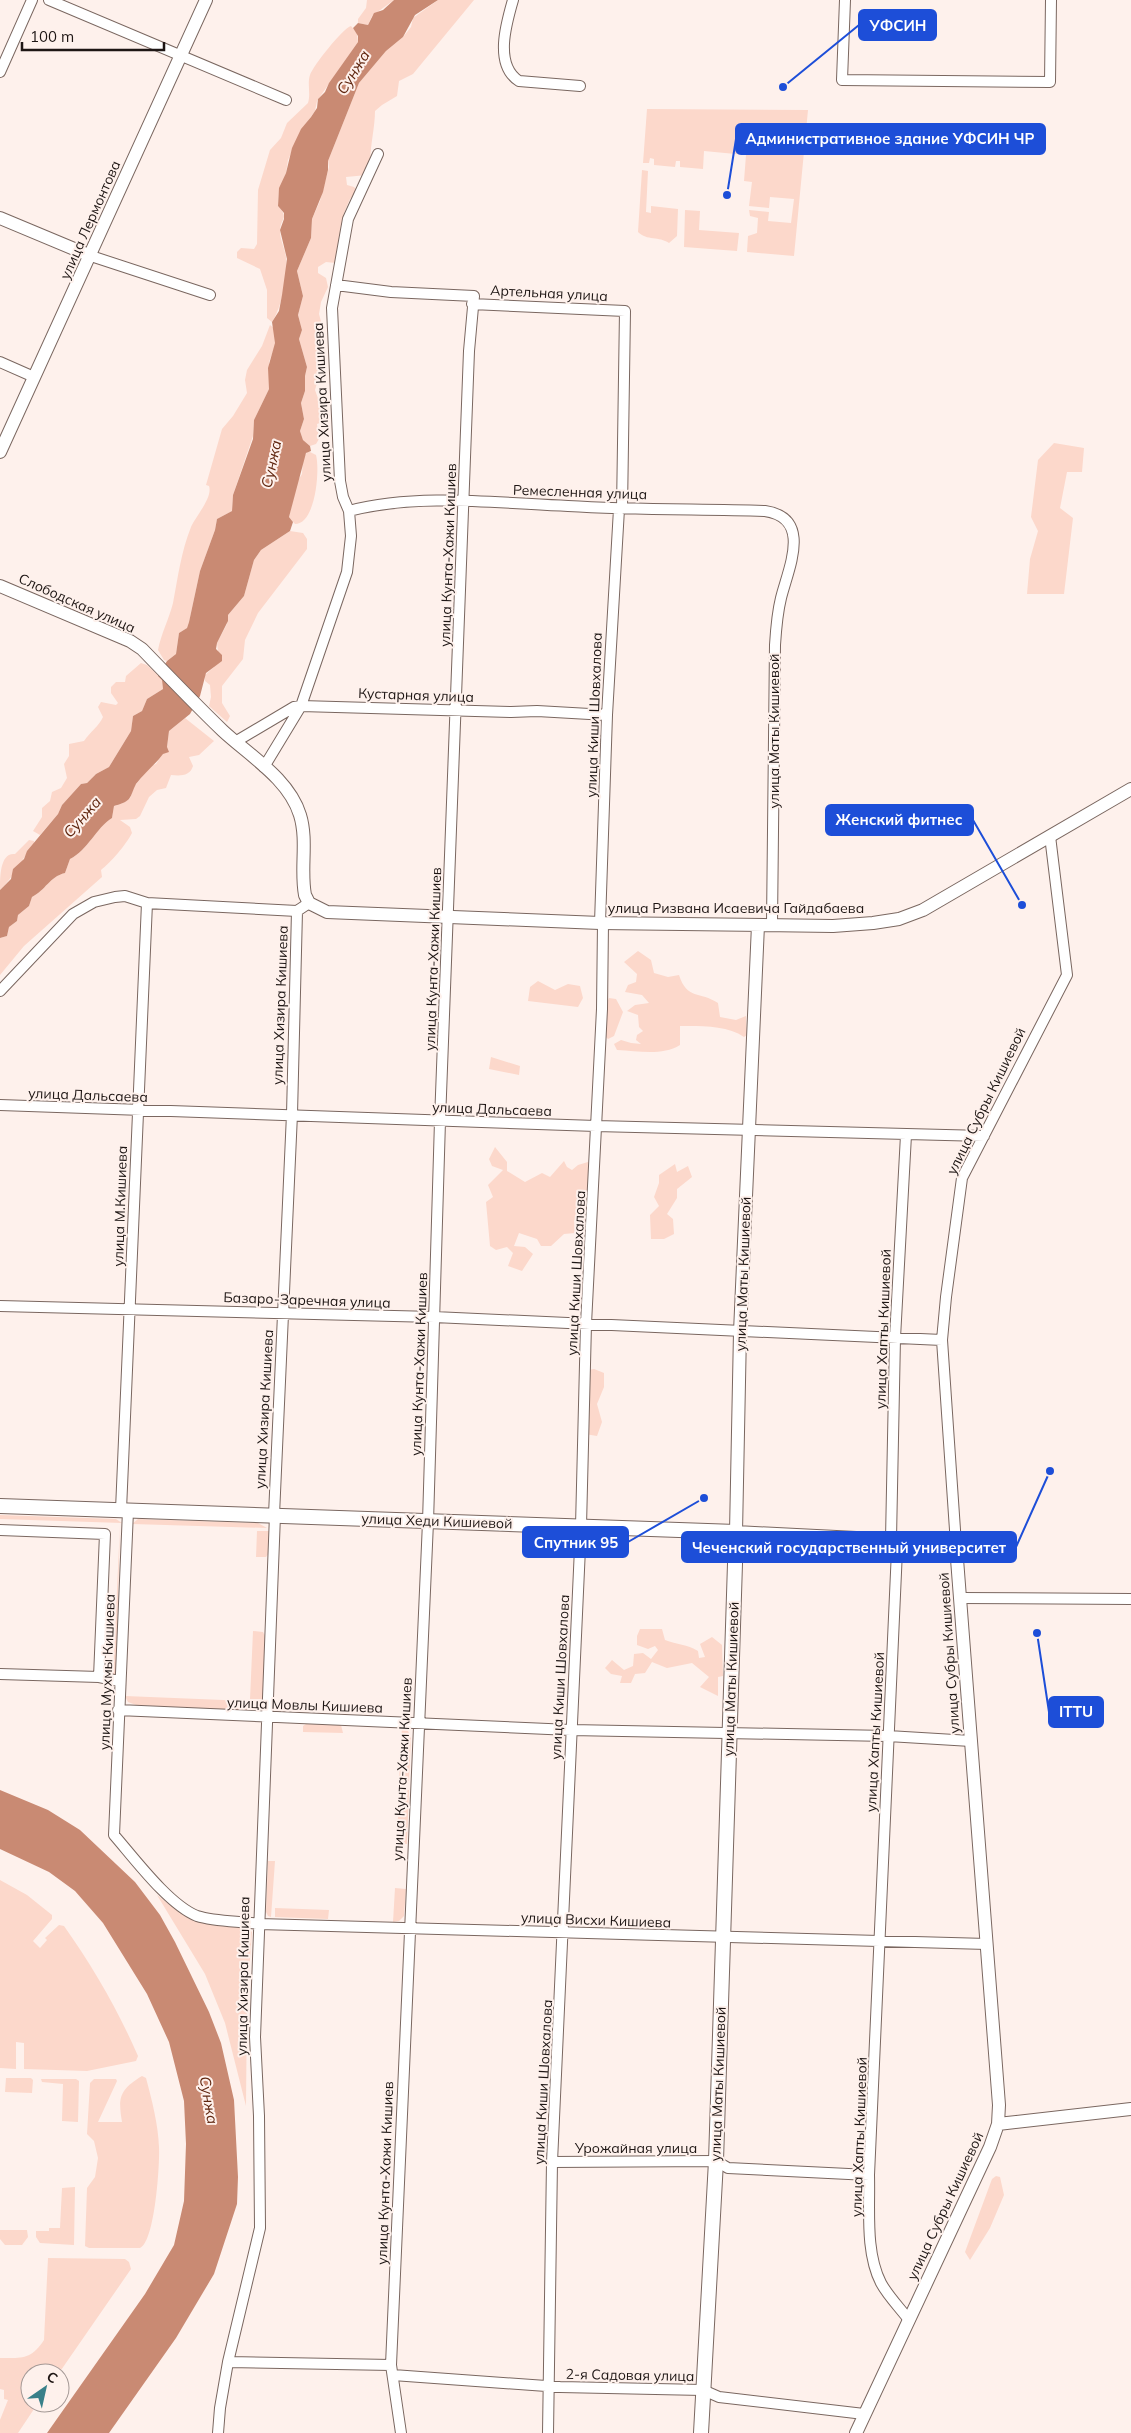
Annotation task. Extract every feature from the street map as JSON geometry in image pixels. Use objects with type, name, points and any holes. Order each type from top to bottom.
[{"type":"main road","name":"улица Хеди Кишиевой","points":[[0,1506],[736,1532]]},
{"type":"main road","name":"улица Маты Кишиевой","points":[[701,2433],[716,2161],[736,1532]]},
{"type":"street","points":[[0,72],[32,0]]},
{"type":"street","points":[[48,0],[286,100]]},
{"type":"street","name":"улица Лермонтова","points":[[0,452],[91,256],[206,0]]},
{"type":"street","points":[[513,0],[508,17],[504,52],[505,66],[511,76],[519,81],[580,86]]},
{"type":"street","points":[[845,0],[842,80],[1050,82],[1051,0]]},
{"type":"street","name":"улица Хизира Кишиева","points":[[264,768],[301,706],[347,572],[351,536],[349,510],[343,497],[339,466],[332,308],[348,219],[378,154]]},
{"type":"street","points":[[0,218],[91,256],[210,295]]},
{"type":"street","name":"Артельная улица","points":[[336,285],[472,300],[626,311]]},
{"type":"street","name":"улица Кунта-Хажи Кишиев","points":[[401,2433],[392,2370],[409,1927],[428,1522],[440,1121],[472,300]]},
{"type":"street","name":"улица Киши Шовхалова","points":[[548,2433],[552,2162],[581,1526],[586,1324],[602,1009],[601,923],[607,715],[621,509],[626,311]]},
{"type":"street","points":[[0,362],[34,377]]},
{"type":"street","name":"Ремесленная улица","points":[[349,510],[387,502],[464,502],[621,509],[774,512],[788,522],[794,539]]},
{"type":"street","name":"улица Маты Кишиевой","points":[[772,924],[775,645],[778,611],[794,539]]},
{"type":"street","name":"Слободская улица","points":[[0,586],[130,642],[142,649],[235,742],[264,768]]},
{"type":"street","name":"Кустарная улица","points":[[235,742],[294,707],[301,706],[537,711],[607,715]]},
{"type":"street","points":[[264,768],[286,790],[301,817],[304,838],[303,885],[304,895],[309,903]]},
{"type":"street","name":"улица Ризвана Исаевича Гайдабаева","points":[[309,903],[327,912],[601,923],[847,925],[899,919],[930,906],[1131,789]]},
{"type":"street","name":"улица Субры Кишиевой","points":[[856,2433],[990,2147],[998,2124],[999,2105],[942,1340],[962,1178],[1067,975],[1050,836]]},
{"type":"street","points":[[1,988],[74,914],[87,906],[115,897],[125,896],[147,902],[297,911]]},
{"type":"street","name":"улица М.Кишиева","points":[[124,1510],[130,1309],[147,902]]},
{"type":"street","name":"улица Хизира Кишиева","points":[[218,2433],[220,2408],[228,2362],[260,2228],[259,2116],[255,2037],[274,1515],[292,1114],[297,911],[309,903]]},
{"type":"street","name":"улица Маты Кишиевой","points":[[736,1532],[740,1332],[758,925]]},
{"type":"street","name":"улица Дальсаева","points":[[0,1105],[596,1126],[749,1128],[906,1135],[984,1136]]},
{"type":"street","name":"улица Хапты Кишиевой","points":[[906,1135],[895,1338],[891,1539],[897,1550],[869,2175],[871,2244],[874,2263],[881,2283],[909,2320]]},
{"type":"street","name":"Базаро-Заречная улица","points":[[0,1306],[434,1317],[942,1340]]},
{"type":"street","name":"улица Мухмы Кишиева","points":[[124,1510],[114,1835],[139,1866],[180,1905],[205,1918]]},
{"type":"street","points":[[0,1530],[105,1534],[99,1677]]},
{"type":"street","name":"улица Хеди Кишиевой","points":[[736,1532],[936,1542],[946,1547],[957,1559]]},
{"type":"street","points":[[960,1598],[1131,1599]]},
{"type":"street","points":[[0,1674],[99,1677],[119,1680]]},
{"type":"street","name":"улица Мовлы Кишиева","points":[[118,1710],[571,1730],[888,1736],[971,1742]]},
{"type":"street","name":"улица Висхи Кишиева","points":[[205,1918],[259,1924],[987,1944]]},
{"type":"street","points":[[998,2124],[1131,2109]]},
{"type":"street","name":"Урожайная улица","points":[[552,2162],[716,2161],[728,2168],[869,2175]]},
{"type":"street","name":"2-я Садовая улица","points":[[228,2362],[392,2370],[550,2386],[703,2390],[719,2397],[864,2414]]},
{"type":"shaded area","points":[[367,0],[394,0],[372,16],[368,25],[358,23],[358,19],[366,8]]},
{"type":"shaded area","points":[[438,0],[474,0],[413,74],[399,81],[397,96],[375,111],[370,157],[371,170],[367,175],[346,177],[347,185],[354,187],[358,191],[350,199],[344,213],[336,263],[326,262],[318,267],[318,273],[326,278],[328,287],[321,302],[319,314],[325,337],[322,365],[315,390],[325,421],[317,424],[319,439],[316,444],[310,446],[303,440],[300,431],[304,419],[301,403],[305,391],[307,367],[299,339],[302,330],[298,315],[303,296],[297,271],[311,238],[312,219],[320,201],[329,167],[328,161],[359,83],[386,51],[403,37],[411,27],[413,18]]},
{"type":"shaded area","points":[[351,26],[357,33],[358,42],[317,101],[315,111],[300,132],[288,160],[286,173],[279,191],[278,206],[284,216],[280,227],[280,234],[287,264],[281,300],[272,322],[267,318],[267,290],[260,269],[237,258],[237,252],[241,248],[254,249],[257,244],[258,190],[270,150],[281,138],[287,123],[308,103],[309,78],[312,70],[335,40]]},
{"type":"shaded area","points":[[647,109],[808,110],[794,256],[747,252],[748,236],[757,233],[758,218],[750,216],[749,210],[769,212],[768,221],[791,223],[794,199],[770,197],[769,208],[749,206],[752,182],[744,181],[746,155],[704,151],[703,169],[680,167],[680,161],[676,161],[675,167],[654,165],[654,159],[650,158],[649,163],[643,163]]},
{"type":"shaded area","points":[[642,170],[648,171],[646,212],[651,213],[651,206],[678,209],[677,236],[669,243],[645,237],[638,232]]},
{"type":"shaded area","points":[[685,210],[700,211],[699,230],[739,233],[737,251],[684,247]]},
{"type":"shaded area","points":[[270,325],[275,329],[275,346],[269,362],[269,389],[254,420],[253,436],[233,495],[232,511],[217,519],[215,530],[200,571],[187,628],[179,633],[176,654],[167,661],[164,660],[158,650],[173,603],[185,546],[191,527],[209,496],[209,486],[206,485],[222,429],[233,416],[247,393],[245,380],[247,370],[262,346]]},
{"type":"shaded area","points":[[1054,443],[1084,448],[1082,472],[1067,472],[1060,508],[1073,518],[1064,594],[1027,594],[1030,559],[1038,531],[1031,517],[1038,460]]},
{"type":"shaded area","points":[[308,451],[316,455],[317,483],[315,495],[308,515],[302,522],[295,524],[289,517],[297,482],[302,474],[303,458]]},
{"type":"shaded area","points":[[290,531],[303,533],[307,539],[307,549],[258,613],[245,640],[243,659],[222,686],[222,703],[230,716],[227,722],[209,706],[211,697],[210,685],[205,681],[205,675],[214,667],[218,652],[217,643],[227,624],[228,615],[244,596],[254,560],[261,550]]},
{"type":"shaded area","points":[[141,663],[147,665],[162,679],[163,689],[147,699],[142,711],[133,716],[131,731],[109,767],[96,774],[87,783],[81,784],[62,805],[58,814],[40,835],[33,831],[42,817],[42,808],[50,801],[52,792],[61,788],[67,778],[64,764],[69,756],[69,744],[84,741],[99,723],[103,717],[98,707],[101,702],[116,705],[118,703],[111,693],[111,687],[116,682],[125,682],[126,676]]},
{"type":"shaded area","points":[[185,718],[214,741],[199,755],[189,757],[193,766],[190,772],[182,775],[171,775],[166,788],[157,790],[149,797],[140,816],[136,819],[120,820],[130,827],[132,833],[118,853],[101,870],[102,877],[24,946],[0,975],[0,938],[7,936],[9,927],[17,921],[18,915],[29,906],[32,897],[55,877],[65,873],[70,859],[82,850],[101,827],[112,818],[114,806],[130,798],[134,787],[150,766],[156,764],[167,747],[169,731]]},
{"type":"shaded area","points":[[29,840],[34,841],[34,845],[0,890],[2,866],[6,857],[10,854],[15,854]]},
{"type":"shaded area","points":[[638,951],[651,960],[654,973],[668,977],[679,975],[682,983],[690,992],[718,1003],[720,1017],[736,1020],[746,1016],[747,1035],[744,1037],[722,1028],[680,1026],[680,1045],[666,1051],[617,1050],[614,1044],[621,1040],[641,1044],[636,1040],[637,1035],[643,1031],[639,1027],[638,1015],[627,1011],[635,1005],[649,1003],[642,995],[625,992],[628,985],[636,982],[637,974],[624,962]]},
{"type":"shaded area","points":[[538,981],[555,990],[568,984],[580,986],[583,998],[578,1007],[528,1001],[530,987]]},
{"type":"shaded area","points":[[609,998],[616,999],[623,1012],[614,1036],[608,1039],[605,1036],[604,1009]]},
{"type":"shaded area","points":[[491,1057],[520,1066],[519,1075],[489,1069]]},
{"type":"shaded area","points":[[495,1147],[507,1162],[507,1171],[525,1182],[542,1173],[550,1177],[564,1161],[567,1167],[572,1170],[578,1165],[588,1162],[592,1189],[585,1199],[585,1220],[574,1220],[575,1233],[564,1234],[551,1246],[541,1246],[537,1239],[519,1233],[514,1246],[525,1247],[533,1254],[522,1271],[508,1266],[513,1253],[507,1247],[496,1250],[490,1246],[486,1202],[493,1197],[488,1185],[503,1170],[492,1166],[489,1159]]},
{"type":"shaded area","points":[[675,1164],[677,1172],[688,1166],[692,1177],[677,1189],[677,1198],[667,1214],[673,1219],[674,1234],[664,1239],[651,1239],[650,1215],[659,1206],[654,1197],[659,1183],[659,1175]]},
{"type":"shaded area","points":[[594,1369],[604,1373],[604,1387],[597,1404],[602,1422],[597,1436],[585,1434],[588,1370]]},
{"type":"shaded area","points":[[0,1515],[116,1519],[122,1523],[0,1519]]},
{"type":"shaded area","points":[[138,1519],[258,1523],[267,1528],[132,1524]]},
{"type":"shaded area","points":[[120,1525],[116,1673],[113,1676]]},
{"type":"shaded area","points":[[257,1531],[269,1531],[269,1553],[266,1557],[256,1557]]},
{"type":"shaded area","points":[[640,1629],[662,1629],[665,1640],[698,1651],[699,1658],[705,1657],[700,1644],[712,1637],[722,1645],[723,1676],[718,1677],[718,1696],[700,1687],[709,1677],[692,1663],[667,1668],[652,1662],[645,1673],[635,1674],[631,1683],[620,1683],[622,1676],[611,1674],[605,1668],[612,1660],[624,1670],[633,1666],[634,1654],[643,1653],[651,1659],[658,1650],[655,1646],[648,1649],[637,1645],[637,1636]]},
{"type":"shaded area","points":[[253,1631],[263,1632],[265,1636],[263,1699],[250,1699]]},
{"type":"shaded area","points":[[125,1696],[248,1701],[247,1711],[136,1705],[128,1702]]},
{"type":"shaded area","points":[[306,1724],[341,1725],[343,1733],[303,1732],[303,1726]]},
{"type":"shaded area","points":[[402,1727],[408,1731],[411,1738],[409,1781],[399,1781]]},
{"type":"shaded area","points":[[399,1790],[409,1790],[407,1844],[397,1844]]},
{"type":"shaded area","points":[[268,1861],[275,1861],[271,1917],[266,1912]]},
{"type":"shaded area","points":[[0,1880],[27,1895],[52,1915],[52,1919],[33,1941],[40,1948],[47,1940],[45,1938],[59,1925],[64,1926],[95,1973],[113,2005],[138,2056],[136,2061],[87,2071],[24,2069],[24,2043],[16,2042],[16,2069],[0,2068]]},
{"type":"shaded area","points":[[395,1888],[406,1889],[404,1916],[399,1921],[393,1922]]},
{"type":"shaded area","points":[[157,1895],[193,1920],[241,1926],[252,1932],[247,1999],[246,2106],[225,2023],[205,1974]]},
{"type":"shaded area","points":[[275,1908],[329,1910],[328,1919],[275,1917]]},
{"type":"shaded area","points":[[142,2076],[146,2078],[159,2147],[156,2202],[149,2232],[145,2243],[140,2248],[89,2248],[85,2246],[87,2188],[95,2177],[98,2158],[94,2141],[87,2134],[90,2083],[94,2079],[116,2079],[117,2081],[98,2122],[122,2122],[120,2107],[122,2095],[134,2081]]},
{"type":"shaded area","points":[[6,2078],[31,2078],[33,2080],[32,2093],[5,2092]]},
{"type":"shaded area","points":[[41,2079],[76,2079],[79,2081],[78,2122],[62,2121],[63,2084],[42,2082]]},
{"type":"shaded area","points":[[996,2176],[1000,2177],[1004,2195],[990,2228],[970,2260],[965,2252],[992,2179]]},
{"type":"shaded area","points":[[75,2187],[74,2245],[40,2243],[36,2237],[36,2231],[49,2231],[49,2228],[60,2228],[62,2188]]},
{"type":"shaded area","points":[[0,2230],[27,2230],[28,2237],[22,2245],[5,2245],[0,2239]]},
{"type":"shaded area","points":[[48,2258],[125,2259],[129,2262],[131,2269],[66,2363],[20,2363],[20,2413],[31,2413],[18,2433],[0,2433],[0,2420],[8,2400],[4,2399],[4,2390],[0,2389],[0,2358],[14,2358],[30,2354],[44,2340]]},
{"type":"water","name":"Сунжа","points":[[394,0],[438,0],[415,15],[403,37],[386,51],[359,83],[328,161],[323,192],[312,219],[311,238],[297,271],[303,296],[298,315],[302,330],[299,339],[307,367],[305,391],[301,403],[304,419],[300,431],[303,440],[310,446],[311,451],[306,453],[289,517],[293,522],[290,531],[261,550],[254,560],[244,596],[228,615],[228,621],[217,643],[216,649],[222,655],[222,661],[206,673],[200,696],[190,714],[169,731],[167,747],[169,752],[163,754],[139,780],[129,799],[114,806],[112,818],[101,827],[82,850],[70,859],[65,873],[55,877],[32,897],[29,906],[18,915],[17,921],[9,927],[7,936],[0,938],[0,890],[11,879],[13,869],[24,859],[27,851],[58,814],[62,805],[81,784],[87,783],[96,774],[109,767],[131,731],[133,716],[142,711],[147,699],[163,689],[162,680],[158,676],[167,661],[176,654],[179,633],[187,628],[200,571],[215,530],[217,519],[232,511],[233,495],[253,439],[254,420],[269,389],[268,368],[275,343],[272,322],[279,311],[287,259],[280,230],[284,213],[278,206],[279,188],[286,173],[292,148],[301,129],[317,108],[318,99],[325,92],[329,83],[358,42],[358,36],[353,28],[358,23],[368,25],[374,13],[383,10]]},
{"type":"water","name":"Сунжа","points":[[0,1790],[48,1810],[80,1830],[135,1882],[160,1915],[209,2012],[221,2043],[234,2100],[238,2177],[237,2204],[214,2274],[176,2338],[109,2433],[47,2433],[61,2413],[70,2413],[70,2400],[145,2294],[174,2245],[184,2201],[186,2144],[184,2101],[169,2042],[147,1994],[103,1923],[75,1891],[49,1872],[0,1849]]},
{"type":"place","name":"УФСИН","points":[[783,87]]},
{"type":"place","name":"Административное здание УФСИН ЧР","points":[[727,195]]},
{"type":"place","name":"Женский фитнес","points":[[1022,905]]},
{"type":"place","name":"Чеченский государственный университет","points":[[1050,1471]]},
{"type":"place","name":"Спутник 95","points":[[704,1498]]},
{"type":"place","name":"ITTU","points":[[1037,1633]]}]
